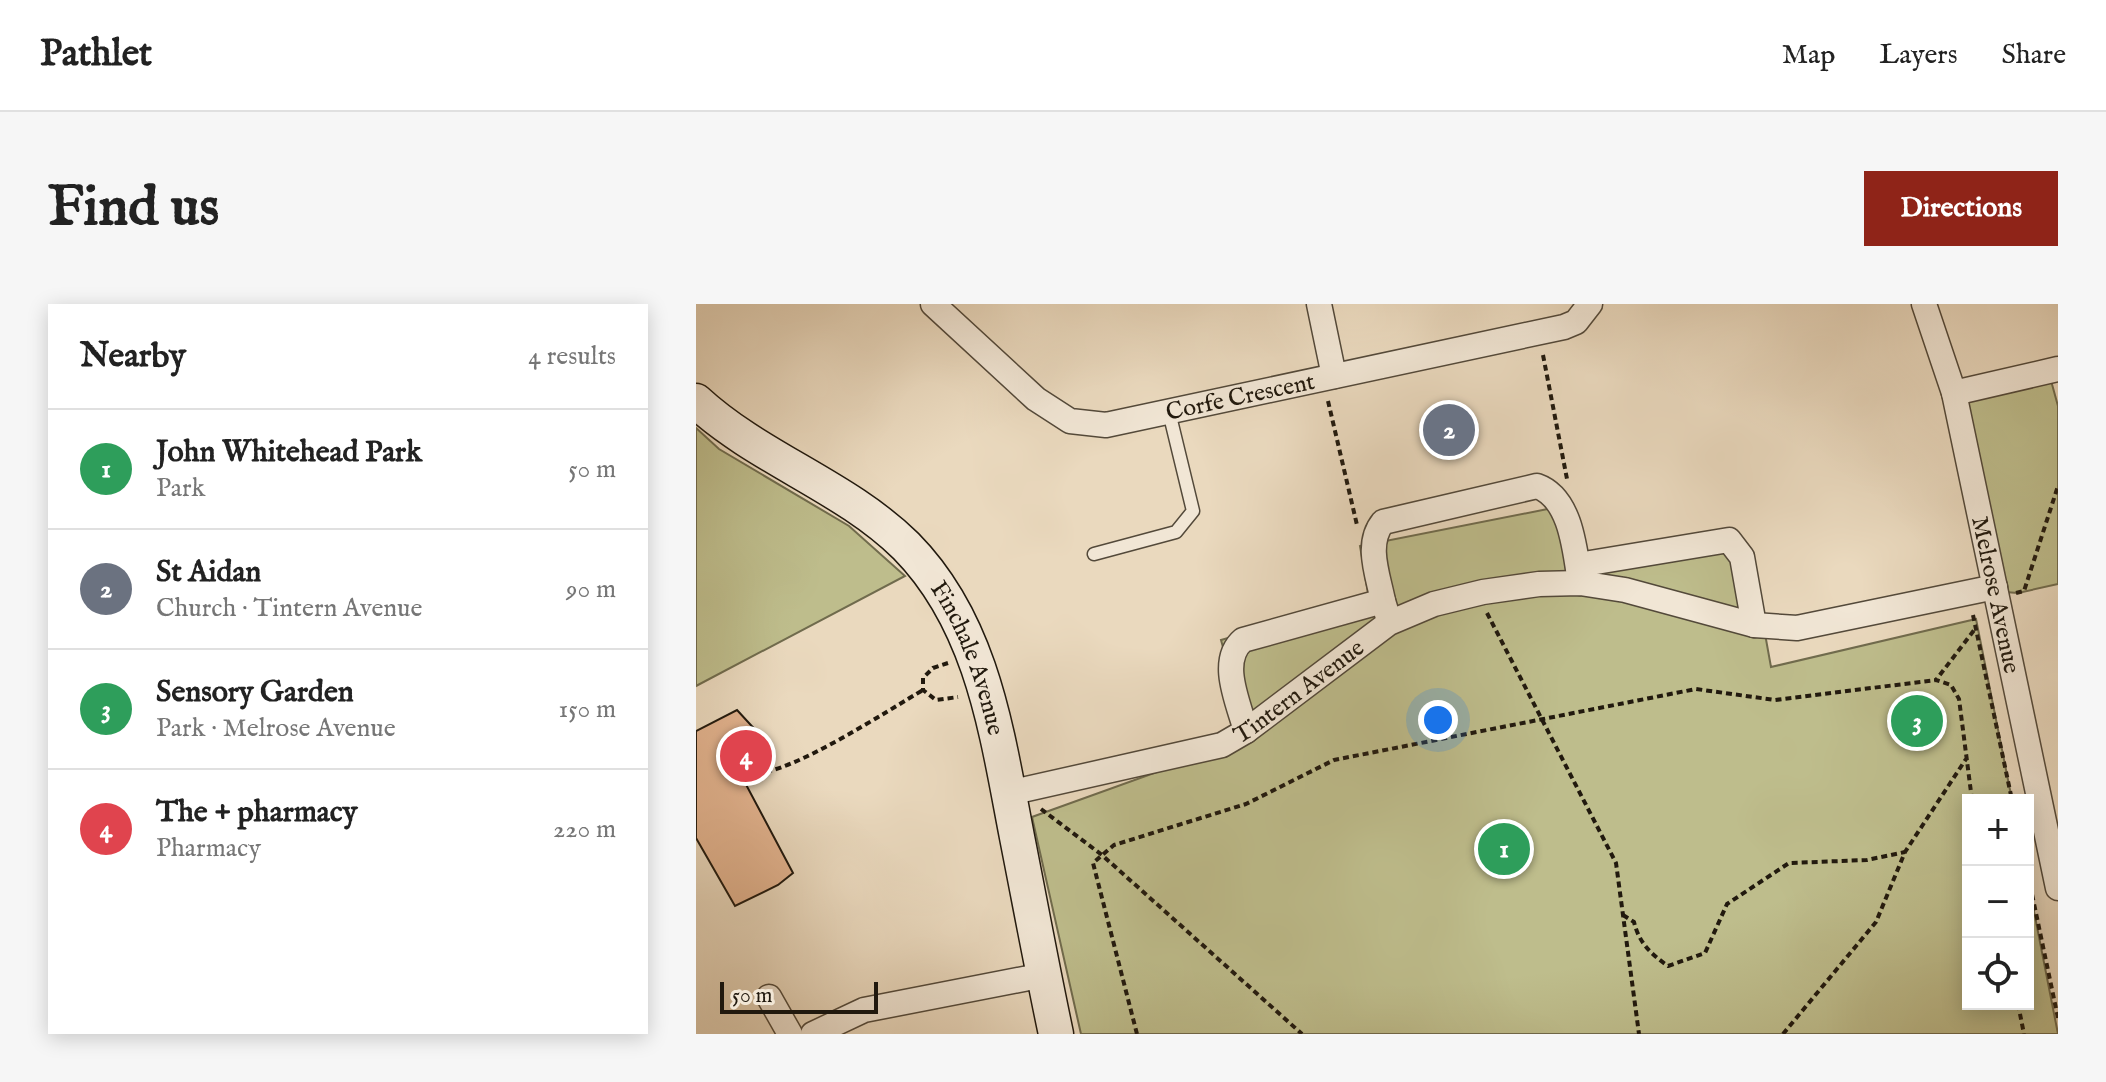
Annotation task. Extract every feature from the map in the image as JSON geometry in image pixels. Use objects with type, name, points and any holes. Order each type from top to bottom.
[{"type":"street","name":"Corfe Crescent","points":[[933,304],[1036,399],[1070,421],[1106,425],[1538,333],[1576,322],[1587,309]]},
{"type":"street","points":[[1319,304],[1328,378]]},
{"type":"street","name":"Melrose Avenue","points":[[1924,304],[1954,393],[2056,873]]},
{"type":"street","points":[[1954,393],[2057,374]]},
{"type":"street","name":"Finchale Avenue","points":[[696,401],[766,452],[875,519],[927,571],[964,627],[1022,790],[1044,975],[1056,1034]]},
{"type":"street","points":[[1246,731],[1229,661],[1233,648],[1243,640],[1386,612],[1373,547],[1375,532],[1393,517],[1537,486],[1549,490],[1562,505],[1579,574],[1717,539],[1729,540],[1742,557],[1754,625]]},
{"type":"street","name":"Tintern Avenue","points":[[1022,790],[1197,753],[1246,731],[1386,612],[1483,592],[1539,584],[1579,574],[1625,590],[1754,625],[1797,628],[1996,592]]},
{"type":"street","points":[[813,1034],[864,1010],[1044,975]]},
{"type":"street","points":[[769,997],[790,1034]]},
{"type":"lane","points":[[1094,554],[1176,532],[1193,511],[1169,412]]},
{"type":"path","points":[[1538,333],[1570,490]]},
{"type":"path","points":[[1328,378],[1359,535],[1373,547]]},
{"type":"path","points":[[1936,680],[1976,628],[1996,592],[2024,591],[2058,486]]},
{"type":"path","points":[[1483,592],[1490,624],[1544,719],[1616,863],[1639,1034]]},
{"type":"path","points":[[1971,606],[2011,794]]},
{"type":"path","points":[[943,651],[954,677]]},
{"type":"path","points":[[923,690],[923,678],[933,668],[948,663]]},
{"type":"path","points":[[1137,1034],[1093,863],[1114,845],[1246,804],[1334,760],[1696,689],[1775,700],[1936,680],[1951,685],[1959,699],[1971,794]]},
{"type":"path","points":[[923,690],[936,700],[962,696],[960,691]]},
{"type":"path","points":[[756,772],[765,774],[813,753],[923,690]]},
{"type":"path","points":[[1783,1034],[1876,922],[1905,852],[1966,759]]},
{"type":"path","points":[[1022,790],[1041,809],[1102,855],[1302,1034]]},
{"type":"path","points":[[1623,915],[1634,922],[1637,935],[1651,955],[1668,966],[1681,964],[1705,953],[1727,904],[1789,863],[1867,860],[1905,852]]},
{"type":"path","points":[[2034,904],[2058,1018]]},
{"type":"path","points":[[2019,1010],[2024,1034]]},
{"type":"shaded area","points":[[2050,377],[2058,406],[2058,584],[2018,593],[2005,592],[1961,399]]},
{"type":"shaded area","points":[[696,428],[719,449],[849,526],[905,576],[696,686]]},
{"type":"shaded area","points":[[1573,504],[1586,556],[1736,535],[1760,606],[1771,667],[1976,619],[2011,794],[1962,794],[1962,1010],[2034,1010],[2034,912],[2058,1034],[1081,1034],[1032,817],[1243,741],[1246,731],[1221,640],[1369,599],[1360,546]]},
{"type":"building","points":[[737,710],[760,735],[766,755],[758,771],[743,779],[793,873],[778,885],[735,906],[696,838],[696,731]]},
{"type":"place","name":"St Aidan","points":[[1449,430]]},
{"type":"place","name":"Sensory Garden","points":[[1917,721]]},
{"type":"place","name":"The + pharmacy","points":[[746,756]]},
{"type":"place","name":"John Whitehead Park","points":[[1504,849]]}]
